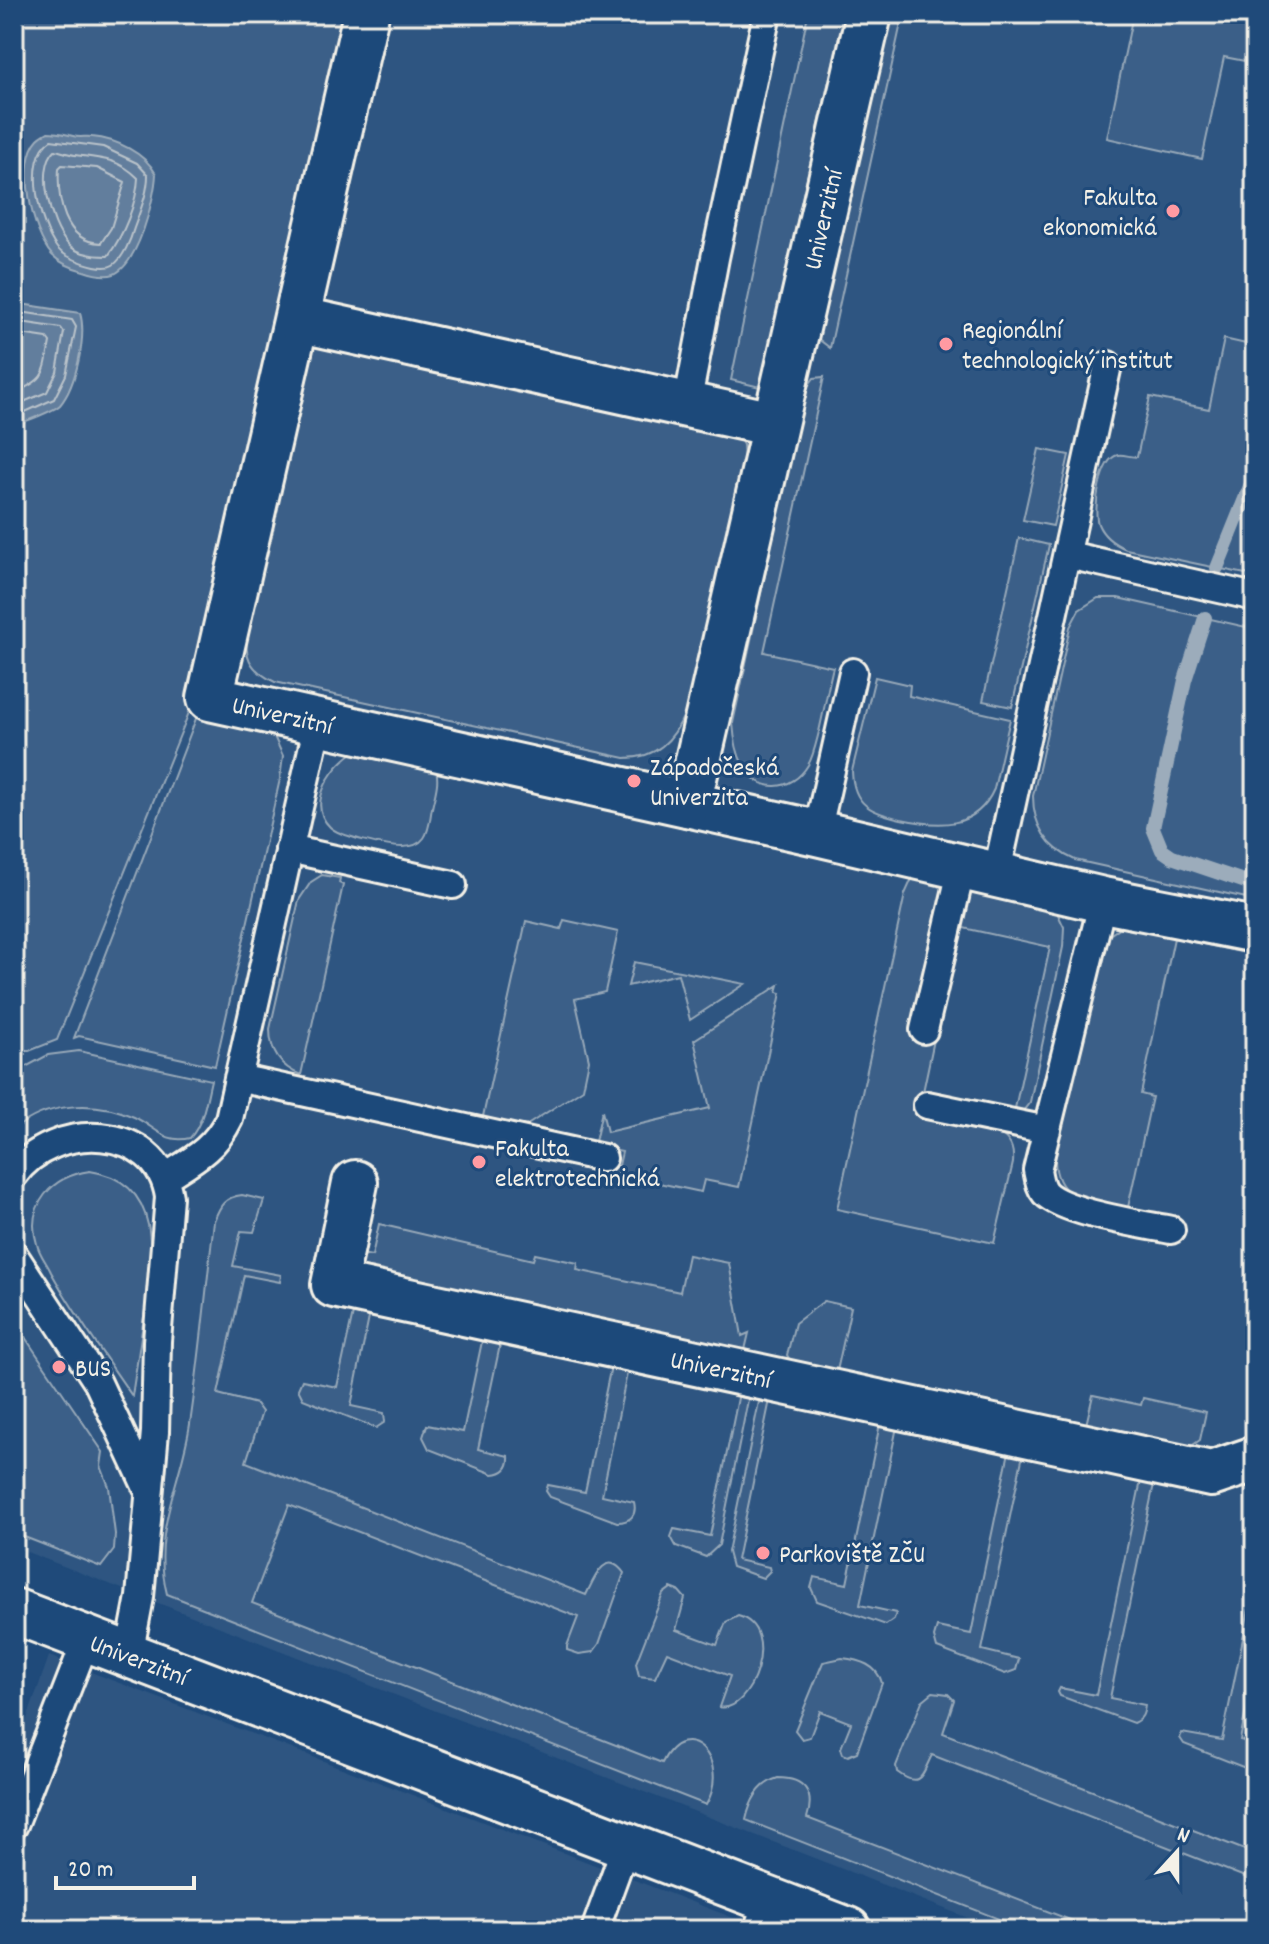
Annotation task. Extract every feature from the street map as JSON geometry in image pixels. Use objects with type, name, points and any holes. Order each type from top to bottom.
[{"type":"street","name":"Univerzitní","points":[[366,14],[210,698],[1103,900],[1255,930]]},
{"type":"street","name":"Univerzitní","points":[[688,804],[869,14]]},
{"type":"street","points":[[297,319],[773,424]]},
{"type":"street","name":"Univerzitní","points":[[355,1183],[334,1285],[1255,1485]]},
{"type":"street","points":[[1211,1474],[1255,1459]]},
{"type":"street","name":"Univerzitní","points":[[14,1611],[626,1845],[763,1915],[848,1930]]},
{"type":"lane","points":[[687,405],[767,14]]},
{"type":"lane","points":[[924,1030],[979,871],[1068,555],[1108,365]]},
{"type":"lane","points":[[1068,555],[1255,597]]},
{"type":"lane","points":[[817,833],[853,672]]},
{"type":"lane","points":[[164,1178],[220,1137],[229,1119],[318,723]]},
{"type":"lane","points":[[289,849],[453,885]]},
{"type":"lane","points":[[1103,900],[1037,1170],[1040,1186],[1048,1196],[1066,1207],[1171,1230]]},
{"type":"lane","points":[[238,1078],[603,1158]]},
{"type":"lane","points":[[927,1105],[1047,1130]]},
{"type":"lane","points":[[14,1175],[22,1164],[47,1146],[75,1137],[105,1137],[137,1150],[151,1161],[164,1178],[169,1197],[157,1341],[155,1432],[140,1597],[129,1655]]},
{"type":"lane","points":[[14,1255],[98,1383],[148,1492]]},
{"type":"lane","points":[[14,1825],[87,1638]]},
{"type":"lane","points":[[595,1930],[626,1845]]},
{"type":"shaded area","name":"Západočeská Univerzita","points":[[14,14],[1255,14],[1255,1930],[999,1930],[14,1547]]},
{"type":"shaded area","points":[[14,14],[346,14],[192,705],[57,1040],[29,1051],[14,1051]]},
{"type":"shaded area","points":[[808,14],[844,14],[760,387],[731,380]]},
{"type":"shaded area","points":[[887,14],[903,14],[830,348],[817,338]]},
{"type":"shaded area","points":[[1107,14],[1201,14],[1255,26],[1255,63],[1224,57],[1202,159],[1107,138],[1132,19]]},
{"type":"shaded area","points":[[315,331],[738,435],[744,457],[685,713],[675,732],[662,746],[646,755],[625,758],[275,682],[256,669],[247,652],[247,637]]},
{"type":"shaded area","points":[[1224,339],[1255,346],[1255,576],[1126,549],[1106,536],[1097,517],[1102,475],[1112,458],[1118,455],[1137,457],[1150,397],[1209,409]]},
{"type":"shaded area","points":[[824,377],[764,652],[833,667],[819,733],[808,765],[785,785],[766,785],[743,765],[733,723],[805,390],[814,378]]},
{"type":"shaded area","points":[[1039,449],[1069,455],[1053,526],[1023,520]]},
{"type":"shaded area","points":[[1019,538],[1049,545],[1012,707],[983,701]]},
{"type":"shaded area","points":[[1098,598],[1118,598],[1255,629],[1255,900],[1075,860],[1049,842],[1039,826],[1033,796],[1070,627],[1079,610]]},
{"type":"shaded area","points":[[875,677],[910,685],[909,696],[1010,719],[994,789],[977,812],[955,822],[929,823],[881,813],[860,800],[852,771]]},
{"type":"shaded area","points":[[200,708],[273,734],[283,756],[215,1066],[79,1036],[74,1038]]},
{"type":"shaded area","points":[[357,750],[434,765],[436,791],[428,831],[420,842],[402,847],[364,840],[335,830],[323,817],[321,796],[326,784],[340,764]]},
{"type":"shaded area","points":[[914,874],[944,884],[935,1035],[923,1092],[922,1115],[1002,1135],[1010,1144],[1013,1163],[994,1243],[837,1209],[905,894]]},
{"type":"shaded area","points":[[322,875],[340,878],[339,883],[343,885],[301,1075],[287,1068],[278,1057],[270,1029],[299,900],[311,882]]},
{"type":"shaded area","points":[[970,887],[1052,902],[1064,927],[1063,947],[1030,1102],[1023,1111],[1014,1113],[1050,947],[959,927]]},
{"type":"shaded area","points":[[564,920],[618,932],[605,992],[575,999],[589,1060],[583,1089],[521,1129],[482,1121],[526,921],[561,929]]},
{"type":"shaded area","points":[[1128,922],[1255,943],[1255,955],[1174,938],[1141,1094],[1152,1097],[1127,1212],[1070,1193],[1057,1174],[1055,1160],[1105,942]]},
{"type":"shaded area","points":[[634,962],[745,984],[690,1020],[678,974],[628,986]]},
{"type":"shaded area","points":[[779,985],[777,992],[781,993],[739,1187],[704,1180],[701,1192],[617,1174],[622,1152],[594,1146],[602,1111],[607,1132],[710,1108],[694,1040]]},
{"type":"shaded area","points":[[79,1051],[211,1080],[195,1132],[190,1138],[173,1139],[134,1117],[88,1106],[56,1109],[14,1130],[14,1073],[48,1055]]},
{"type":"shaded area","points":[[90,1171],[114,1178],[132,1191],[143,1208],[148,1228],[150,1273],[132,1396],[60,1288],[39,1251],[34,1230],[38,1205],[53,1186],[76,1174]]},
{"type":"shaded area","points":[[242,1195],[264,1200],[254,1232],[241,1231],[233,1266],[281,1275],[280,1282],[244,1275],[218,1394],[256,1404],[262,1412],[246,1462],[586,1595],[605,1565],[617,1566],[624,1573],[599,1644],[593,1652],[579,1654],[567,1650],[578,1617],[289,1505],[252,1603],[662,1763],[672,1749],[683,1743],[693,1743],[703,1749],[710,1759],[713,1773],[713,1788],[706,1805],[167,1594],[163,1572],[165,1529],[190,1424],[214,1221],[224,1203]]},
{"type":"shaded area","points":[[379,1224],[533,1260],[535,1254],[578,1263],[577,1270],[680,1292],[688,1255],[729,1263],[742,1336],[749,1333],[745,1350],[729,1359],[346,1275],[351,1252],[372,1256]]},
{"type":"shaded area","points":[[356,1299],[372,1303],[351,1406],[384,1413],[385,1422],[376,1428],[303,1399],[298,1389],[302,1380],[337,1387]]},
{"type":"shaded area","points":[[824,1301],[851,1307],[837,1371],[1086,1425],[1093,1395],[1141,1405],[1143,1398],[1206,1412],[1200,1440],[1176,1457],[798,1374],[787,1355],[795,1323]]},
{"type":"shaded area","points":[[14,1321],[103,1452],[101,1466],[109,1487],[115,1534],[114,1550],[101,1567],[14,1533]]},
{"type":"shaded area","points":[[485,1327],[503,1331],[478,1449],[509,1456],[506,1469],[493,1474],[429,1449],[423,1437],[427,1425],[463,1432]]},
{"type":"shaded area","points":[[613,1356],[630,1359],[602,1495],[634,1502],[634,1514],[622,1522],[550,1497],[546,1491],[548,1485],[585,1492]]},
{"type":"shaded area","points":[[741,1383],[749,1395],[719,1545],[706,1557],[676,1546],[671,1537],[674,1529],[710,1536]]},
{"type":"shaded area","points":[[772,1390],[737,1560],[769,1567],[770,1571],[763,1578],[732,1567],[728,1552],[760,1397]]},
{"type":"shaded area","points":[[882,1414],[899,1417],[860,1605],[896,1613],[886,1625],[817,1601],[811,1588],[814,1577],[847,1584]]},
{"type":"shaded area","points":[[1011,1442],[1025,1445],[982,1650],[1019,1659],[1016,1670],[1005,1674],[937,1648],[934,1637],[937,1627],[971,1634]]},
{"type":"shaded area","points":[[1143,1471],[1156,1474],[1110,1698],[1145,1705],[1142,1716],[1133,1723],[1060,1696],[1058,1692],[1060,1688],[1096,1695]]},
{"type":"shaded area","points":[[1255,1580],[1255,1665],[1240,1740],[1255,1744],[1253,1771],[1184,1744],[1180,1738],[1182,1733],[1222,1740]]},
{"type":"shaded area","points":[[671,1588],[685,1598],[676,1630],[717,1645],[726,1622],[738,1616],[751,1624],[759,1636],[760,1652],[751,1685],[742,1698],[731,1706],[719,1707],[730,1676],[667,1652],[655,1678],[639,1676],[636,1663],[663,1594]]},
{"type":"shaded area","points":[[49,1656],[765,1930],[14,1930],[14,1756]]},
{"type":"shaded area","points":[[842,1658],[867,1664],[882,1683],[857,1752],[848,1756],[843,1754],[841,1748],[851,1723],[820,1711],[810,1737],[802,1739],[795,1730],[823,1662]]},
{"type":"shaded area","points":[[933,1692],[948,1694],[954,1700],[943,1733],[1255,1854],[1255,1881],[932,1755],[920,1777],[911,1780],[905,1777],[897,1772],[896,1766],[922,1701]]},
{"type":"shaded area","points":[[778,1778],[795,1781],[806,1789],[810,1801],[807,1818],[1096,1930],[1076,1930],[1047,1923],[1045,1930],[1027,1930],[746,1820],[756,1794],[765,1784]]},
{"type":"water","points":[[48,132],[101,138],[120,144],[145,160],[156,174],[149,214],[138,244],[123,268],[114,274],[95,274],[63,263],[52,255],[38,231],[29,197],[28,164],[31,150],[38,139]]},
{"type":"water","points":[[14,303],[80,313],[82,334],[75,374],[66,397],[60,405],[14,426]]},
{"type":"waterway","points":[[1217,568],[1255,474]]},
{"type":"waterway","points":[[1205,618],[1185,680],[1153,828],[1162,850],[1172,857],[1255,885]]},
{"type":"place","name":"Fakulta ekonomická","points":[[1173,211]]},
{"type":"place","name":"Regionální technologický institut","points":[[946,344]]},
{"type":"place","name":"Západočeská Univerzita","points":[[634,781]]},
{"type":"place","name":"Fakulta elektrotechnická","points":[[479,1162]]},
{"type":"place","name":"BUS","points":[[59,1367]]},
{"type":"place","name":"Parkoviště ZČU","points":[[763,1553]]}]
